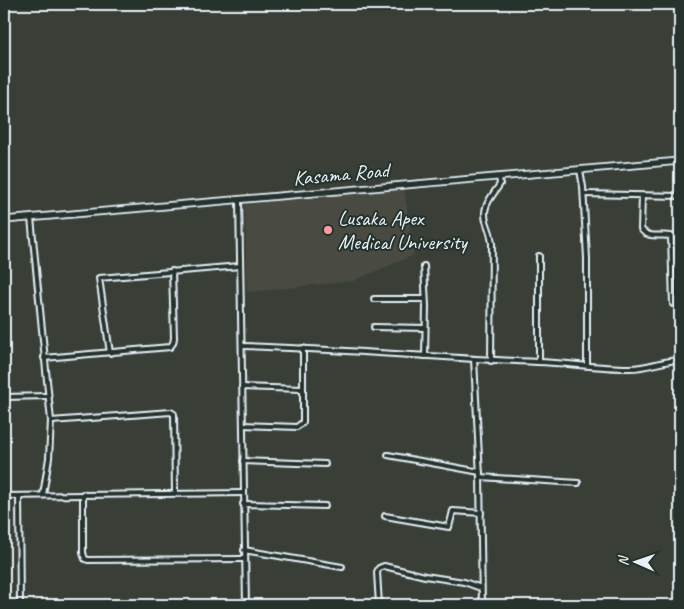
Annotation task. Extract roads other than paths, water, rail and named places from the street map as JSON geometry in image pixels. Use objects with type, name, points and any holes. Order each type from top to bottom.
[{"type":"street","name":"Kasama Road","points":[[4,220],[680,161]]},
{"type":"street","points":[[580,170],[584,194],[588,289],[587,365]]},
{"type":"street","points":[[491,361],[492,242],[491,233],[486,222],[485,209],[488,200],[500,184],[498,177]]},
{"type":"street","points":[[584,194],[680,196]]},
{"type":"street","points":[[642,196],[641,229],[643,233],[648,236],[671,236],[673,304]]},
{"type":"street","points":[[238,200],[246,605]]},
{"type":"street","points":[[31,218],[51,421],[49,458],[43,495]]},
{"type":"street","points":[[539,256],[539,362]]},
{"type":"street","points":[[110,353],[99,278],[240,266]]},
{"type":"street","points":[[424,266],[425,356]]},
{"type":"street","points":[[44,358],[170,347],[174,343],[172,271]]},
{"type":"street","points":[[374,299],[425,299]]},
{"type":"street","points":[[374,327],[425,328]]},
{"type":"street","points":[[242,346],[638,368],[680,360]]},
{"type":"street","points":[[242,425],[297,427],[304,420],[302,348]]},
{"type":"street","points":[[474,359],[480,472],[482,605]]},
{"type":"street","points":[[242,387],[302,389]]},
{"type":"street","points":[[4,397],[48,396]]},
{"type":"street","points":[[51,421],[171,412],[174,414],[175,493]]},
{"type":"street","points":[[388,455],[480,472]]},
{"type":"street","points":[[243,461],[325,464]]},
{"type":"street","points":[[480,477],[578,483]]},
{"type":"street","points":[[4,496],[243,493]]},
{"type":"street","points":[[83,494],[83,553],[85,559],[244,559]]},
{"type":"street","points":[[19,496],[20,605]]},
{"type":"street","points":[[244,504],[325,506]]},
{"type":"street","points":[[385,516],[449,527],[454,511],[481,513]]},
{"type":"street","points":[[244,550],[342,567]]},
{"type":"street","points":[[379,605],[378,572],[379,568],[384,566],[425,576],[464,582],[481,588]]},
{"type":"place","name":"Lusaka Apex Medical University","points":[[328,230]]}]
